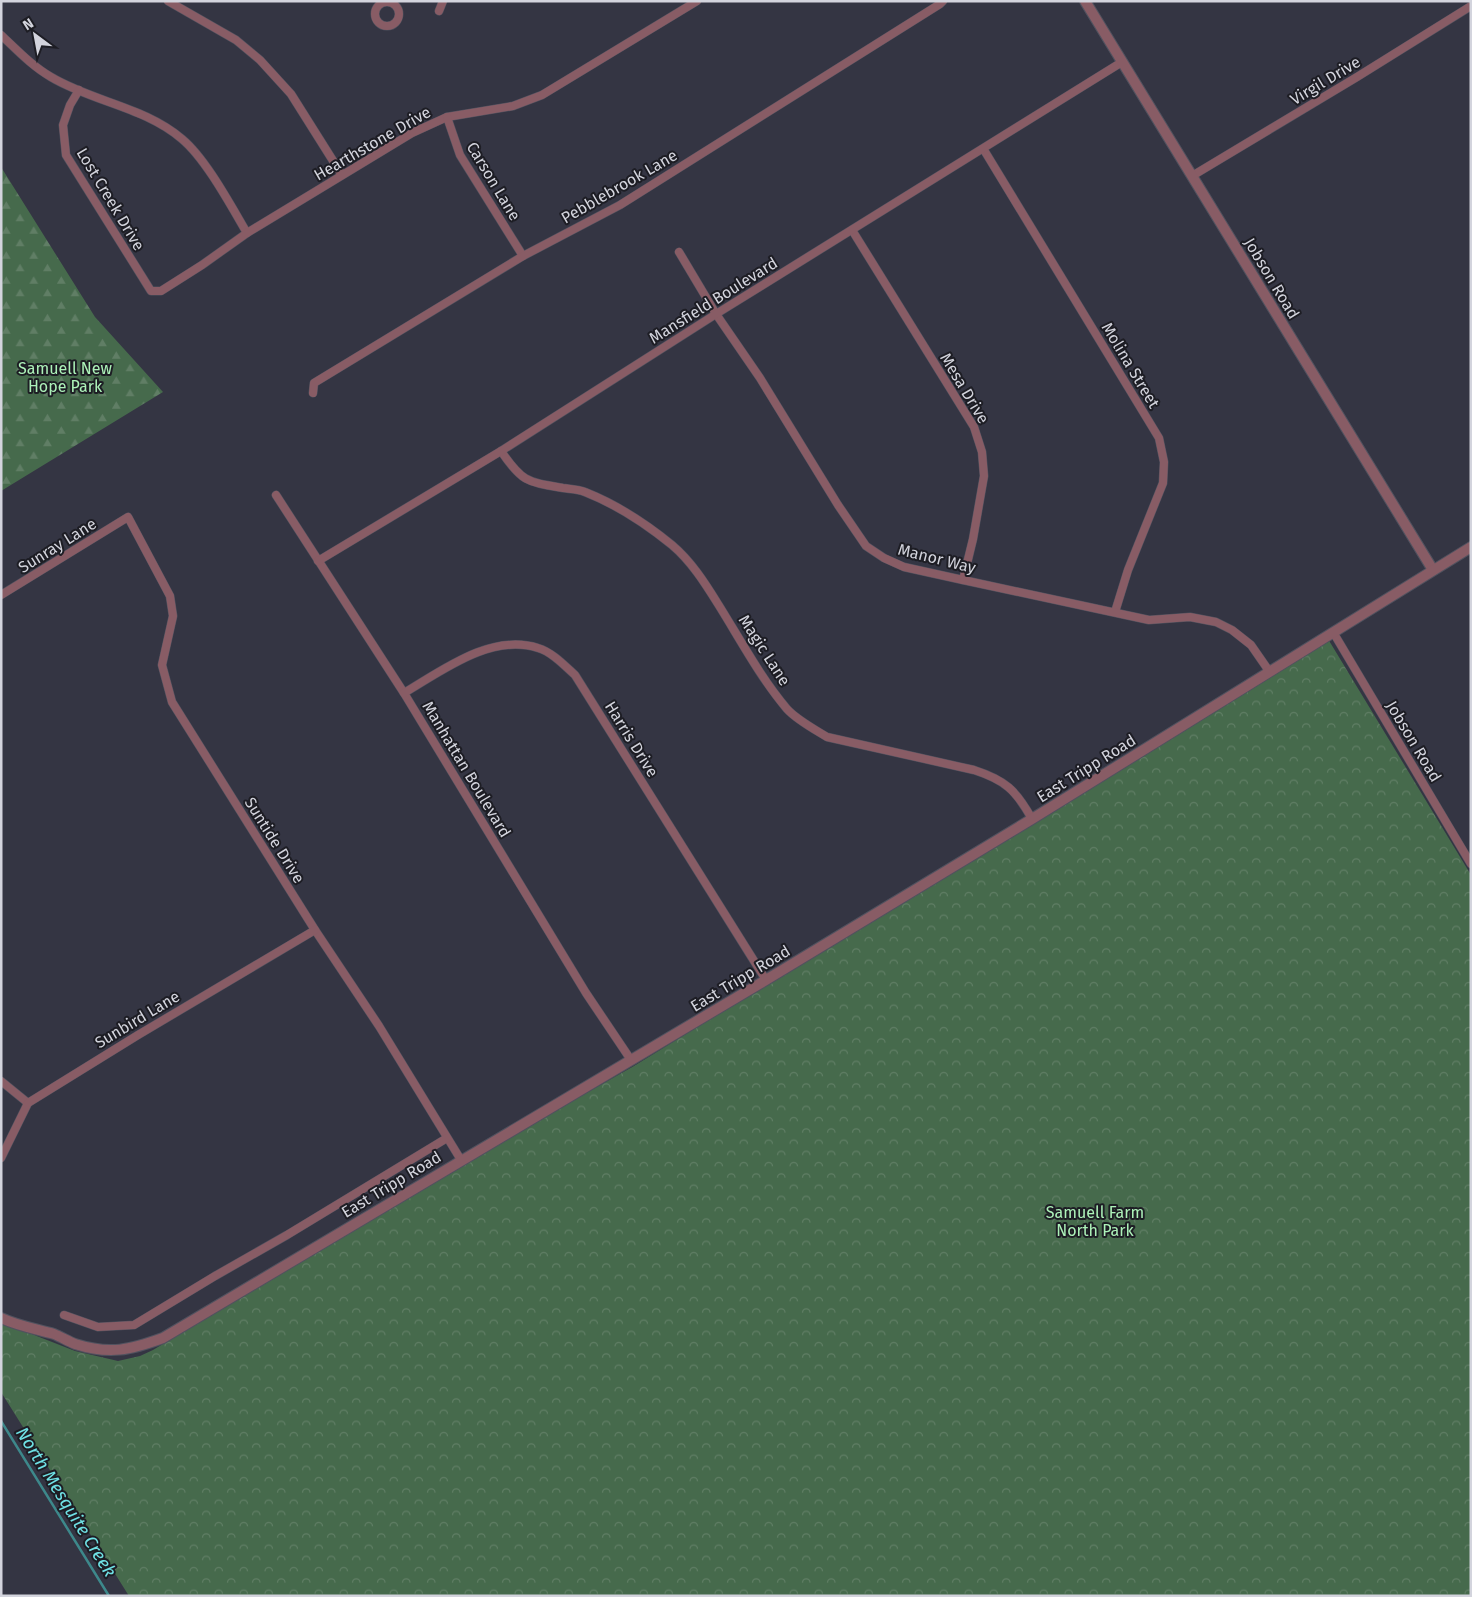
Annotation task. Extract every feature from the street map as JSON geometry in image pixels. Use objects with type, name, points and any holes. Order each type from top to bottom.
[{"type":"street","points":[[168,1],[236,40],[260,60],[291,94],[342,175]]},
{"type":"street","points":[[439,11],[442,1]]},
{"type":"street","name":"Hearthstone Drive","points":[[151,291],[160,291],[247,234],[412,133],[447,117],[513,106],[542,95],[697,1]]},
{"type":"street","name":"Pebblebrook Lane","points":[[313,393],[314,383],[523,256],[620,205],[943,1]]},
{"type":"street","name":"Jobson Road","points":[[1087,2],[1433,570]]},
{"type":"street","name":"Virgil Drive","points":[[1192,176],[1357,78],[1471,6]]},
{"type":"street","points":[[1,35],[23,56],[51,77],[148,117],[183,139],[203,163],[247,234]]},
{"type":"street","name":"Mansfield Boulevard","points":[[318,560],[501,451],[716,314],[984,150],[1122,62]]},
{"type":"street","name":"Lost Creek Drive","points":[[79,90],[70,105],[63,125],[66,155],[151,291]]},
{"type":"street","name":"Carson Lane","points":[[447,117],[460,155],[523,256]]},
{"type":"street","name":"Molina Street","points":[[984,150],[1159,438],[1164,462],[1163,483],[1128,570],[1115,612]]},
{"type":"street","name":"Mesa Drive","points":[[852,230],[969,419],[980,441],[984,476],[963,580]]},
{"type":"street","name":"Manor Way","points":[[679,252],[716,314],[760,378],[838,505],[866,546],[884,558],[904,567],[963,580],[1150,620],[1190,617],[1216,622],[1232,630],[1251,645],[1269,671]]},
{"type":"street","name":"Magic Lane","points":[[501,451],[515,472],[524,478],[538,484],[582,491],[607,502],[644,523],[674,547],[702,578],[768,683],[789,710],[814,729],[827,737],[994,776],[1021,799],[1032,819]]},
{"type":"street","name":"Manhattan Boulevard","points":[[276,495],[404,693],[586,993],[631,1060]]},
{"type":"street","name":"Sunray Lane","points":[[1,596],[128,517]]},
{"type":"street","name":"Suntide Drive","points":[[128,517],[170,596],[173,616],[162,665],[172,702],[315,930],[379,1026],[461,1160]]},
{"type":"street","name":"East Tripp Road","points":[[1,1318],[16,1325],[54,1335],[76,1344],[119,1351],[135,1348],[163,1338],[766,980],[1032,819],[1471,546]]},
{"type":"street","name":"Jobson Road","points":[[1333,632],[1471,864]]},
{"type":"street","name":"Harris Drive","points":[[404,693],[475,652],[510,645],[525,645],[540,648],[557,659],[575,675],[766,980]]},
{"type":"street","name":"Sunbird Lane","points":[[28,1103],[315,930]]},
{"type":"street","points":[[1,1081],[28,1103],[1,1158]]},
{"type":"street","points":[[64,1315],[98,1327],[134,1325],[310,1222],[447,1138]]},
{"type":"green space","name":"Samuell New Hope Park","points":[[1,167],[95,317],[163,392],[1,491]]},
{"type":"green space","name":"Samuell Farm North Park","points":[[1328,639],[1471,875],[1471,1596],[129,1596],[1,1392],[1,1322],[75,1351],[118,1361],[140,1356],[153,1350],[477,1155],[634,1066]]},
{"type":"waterway","name":"North Mesquite Creek","points":[[1,1421],[109,1596]]}]
